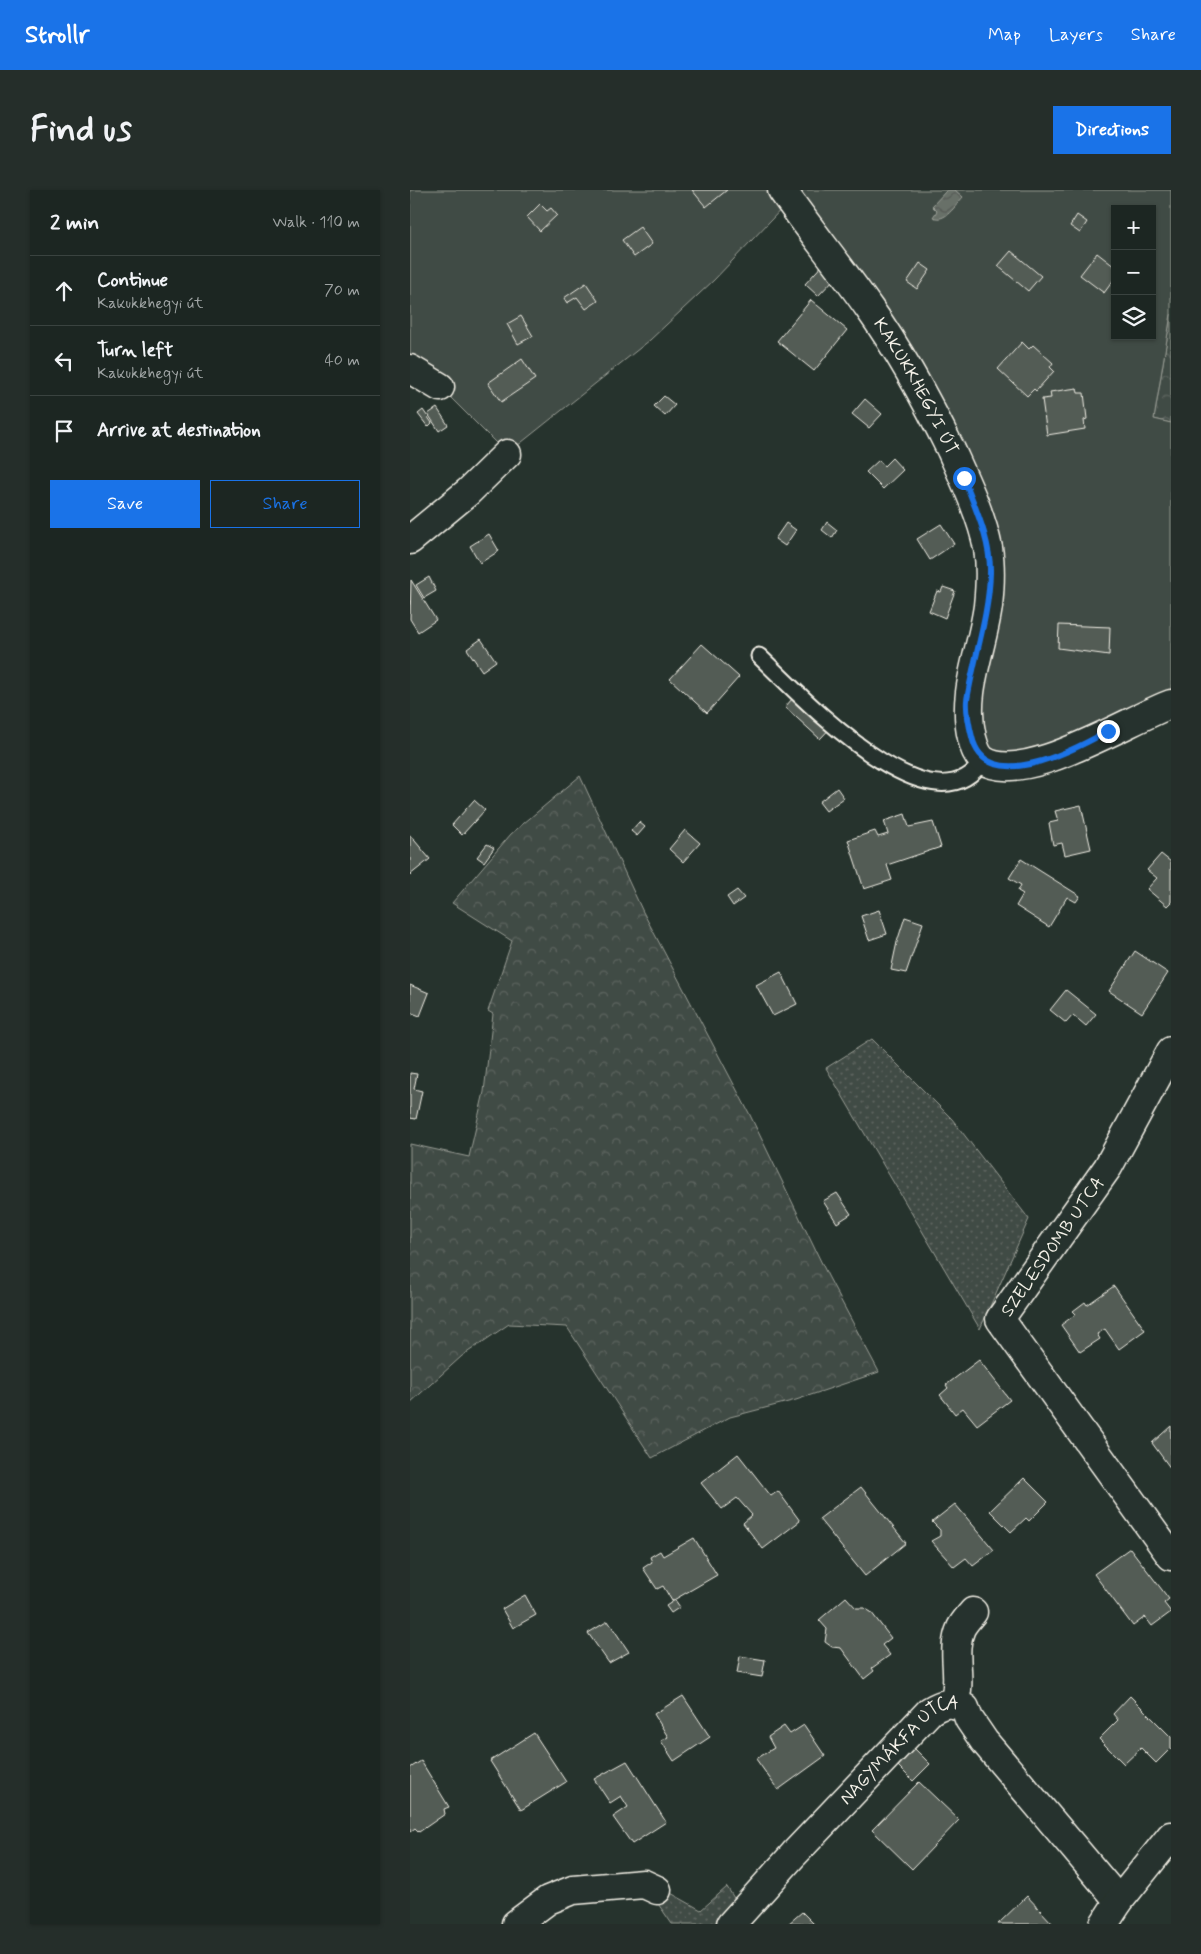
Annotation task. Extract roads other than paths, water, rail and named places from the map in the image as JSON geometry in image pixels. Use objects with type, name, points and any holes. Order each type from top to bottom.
[{"type":"street","name":"KAKUKKHEGYI ÚT","points":[[782,190],[871,310],[927,399],[964,478],[982,527],[990,571],[988,608],[967,701],[974,748],[983,760]]},
{"type":"street","points":[[410,369],[440,387]]},
{"type":"street","points":[[410,540],[468,492],[506,454]]},
{"type":"street","points":[[983,760],[998,764],[1023,766],[1061,755],[1147,713],[1171,704]]},
{"type":"street","name":"SZELESDOMB UTCA","points":[[1171,1050],[1108,1168],[1000,1319],[1171,1556]]},
{"type":"street","points":[[954,1703],[959,1691],[956,1646],[961,1628],[973,1612]]},
{"type":"street","name":"NAGYMÁKFA UTCA","points":[[730,1924],[930,1711],[942,1704],[954,1703],[965,1708],[968,1719],[984,1741],[1119,1900]]},
{"type":"street","points":[[1104,1924],[1119,1900],[1171,1836]]},
{"type":"street","points":[[516,1924],[548,1900],[573,1890],[644,1884],[657,1890]]},
{"type":"lane","points":[[759,656],[855,744],[894,770],[918,778],[953,783],[977,770],[983,760]]},
{"type":"water","points":[[947,190],[955,190],[963,197],[946,216],[942,218],[933,217],[937,211],[932,206]]}]
